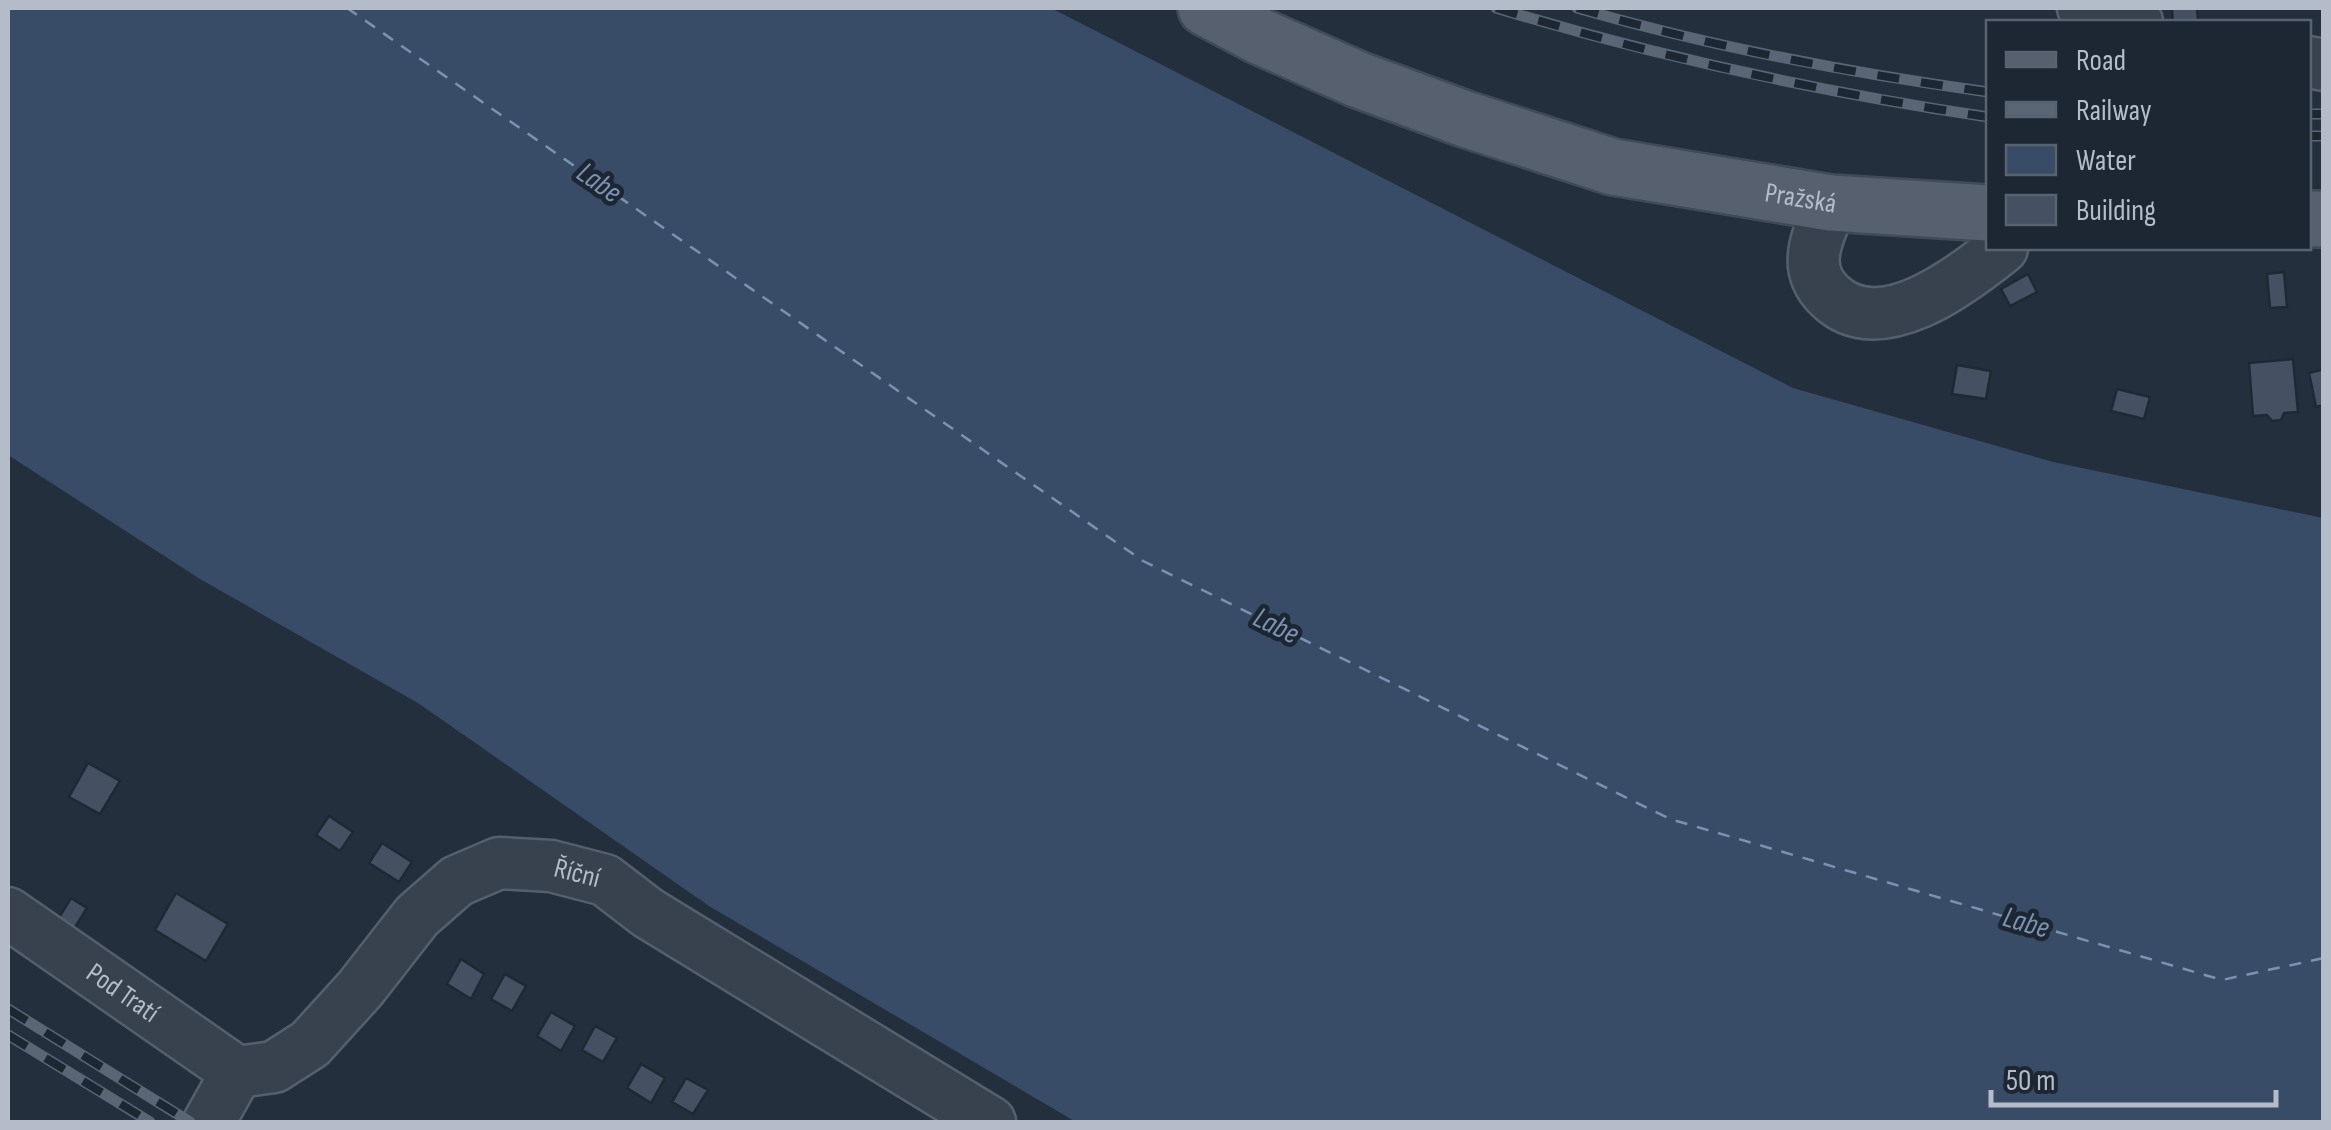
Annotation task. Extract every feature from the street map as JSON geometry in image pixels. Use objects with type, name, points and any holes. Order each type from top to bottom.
[{"type":"main road","name":"Pražská","points":[[1206,8],[1359,80],[1613,167],[1831,203],[1986,213]]},
{"type":"street","points":[[2083,8],[2129,20]]},
{"type":"street","points":[[1831,203],[1814,255],[1819,286],[1844,309],[1888,313],[1934,297],[1999,250]]},
{"type":"street","name":"Říční","points":[[236,1072],[274,1067],[310,1044],[417,916],[458,881],[499,863],[551,866],[605,880],[648,913],[990,1122]]},
{"type":"street","name":"Pod Tratí","points":[[8,913],[236,1072]]},
{"type":"street","points":[[209,1122],[236,1072]]},
{"type":"water","name":"Labe","points":[[8,8],[1051,8],[1793,388],[2053,462],[2323,518],[2323,1122],[1076,1122],[709,906],[418,703],[200,579],[8,455]]},
{"type":"building","points":[[2172,8],[2197,8],[2198,20],[2173,20]]},
{"type":"building","points":[[2284,272],[2287,307],[2270,308],[2267,274]]},
{"type":"building","points":[[2028,274],[2037,292],[2010,306],[2001,289]]},
{"type":"building","points":[[2293,359],[2298,412],[2284,413],[2281,420],[2272,421],[2267,415],[2253,416],[2249,363]]},
{"type":"building","points":[[1957,365],[1991,371],[1986,399],[1952,394]]},
{"type":"building","points":[[2324,369],[2324,405],[2316,407],[2309,373]]},
{"type":"building","points":[[2117,389],[2150,397],[2144,419],[2111,411]]},
{"type":"building","points":[[88,763],[120,781],[100,814],[69,797]]},
{"type":"building","points":[[329,816],[353,832],[340,851],[316,835]]},
{"type":"building","points":[[382,843],[412,862],[399,882],[369,863]]},
{"type":"building","points":[[176,893],[228,924],[206,961],[155,930]]},
{"type":"building","points":[[71,898],[87,908],[67,940],[52,929]]},
{"type":"building","points":[[461,959],[484,974],[471,999],[447,984]]},
{"type":"building","points":[[505,974],[526,986],[512,1011],[491,999]]},
{"type":"building","points":[[551,1012],[575,1026],[561,1051],[537,1036]]},
{"type":"building","points":[[595,1026],[617,1038],[603,1062],[582,1050]]},
{"type":"building","points":[[641,1064],[665,1078],[651,1103],[627,1088]]},
{"type":"building","points":[[686,1078],[708,1090],[693,1114],[672,1102]]},
{"type":"ferry route","points":[[347,8],[1143,561],[1670,819],[2222,980],[2324,958]]},
{"type":"railway","points":[[1496,8],[1740,72],[1986,117]]},
{"type":"railway","points":[[1577,8],[1781,58],[1986,92]]},
{"type":"railway","points":[[2311,114],[2324,114]]},
{"type":"railway","points":[[2311,136],[2324,136]]},
{"type":"railway","points":[[8,1009],[190,1122]]},
{"type":"railway","points":[[8,1035],[150,1122]]}]
